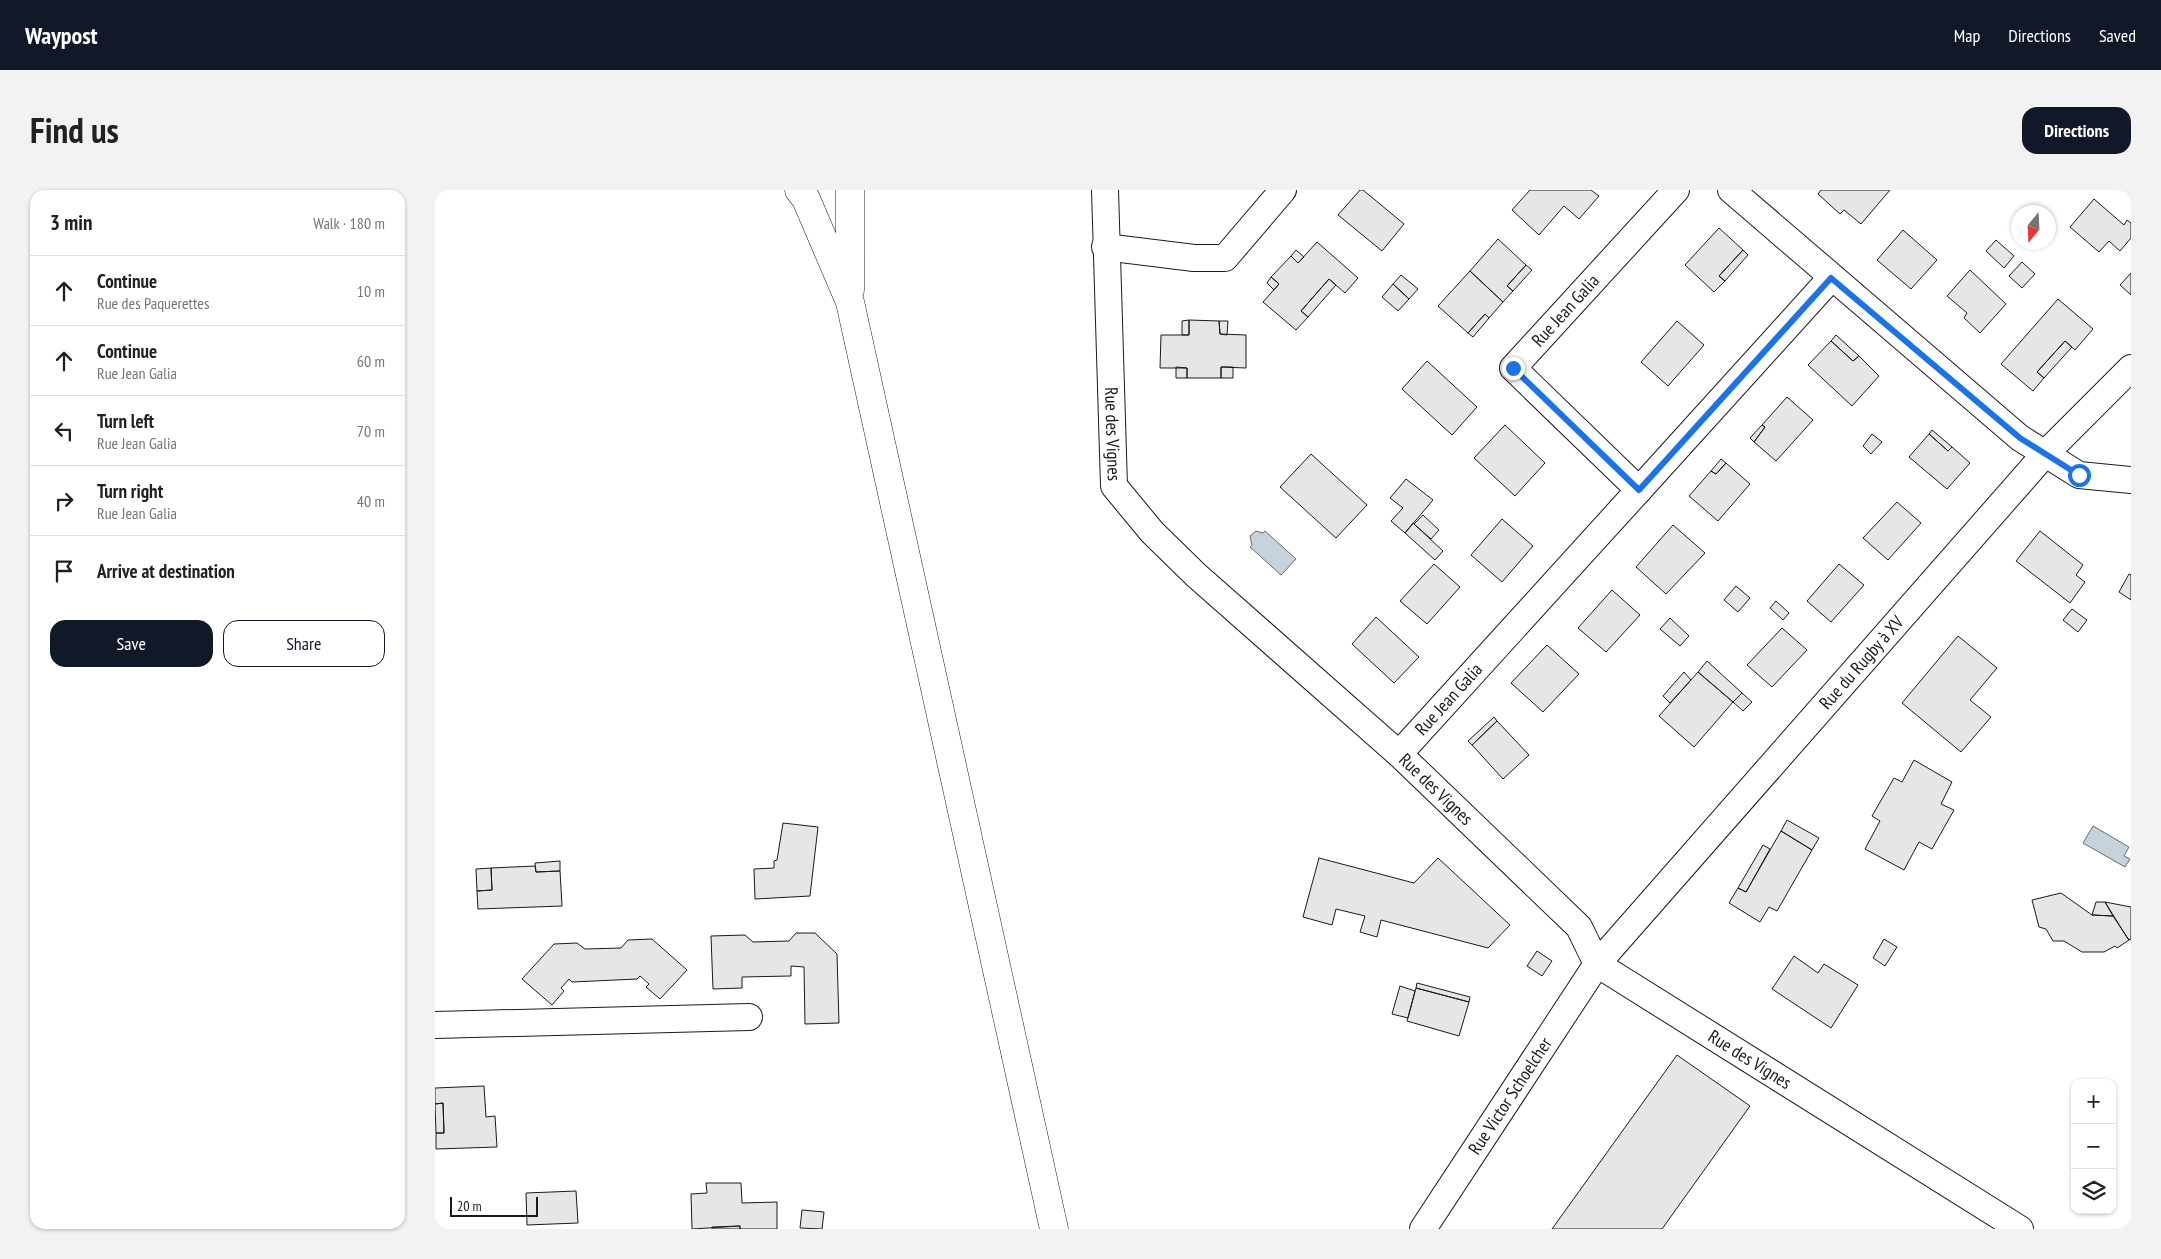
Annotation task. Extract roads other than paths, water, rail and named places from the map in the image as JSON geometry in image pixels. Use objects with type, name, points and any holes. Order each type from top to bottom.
[{"type":"main road","points":[[799,190],[806,199],[850,302],[1054,1229]]},
{"type":"main road","points":[[850,190],[850,302]]},
{"type":"street","name":"Rue des Vignes","points":[[1105,190],[1105,248],[1114,486],[1152,532],[1196,576],[1399,754],[1579,927],[1597,964],[2019,1229]]},
{"type":"street","points":[[1105,248],[1194,258],[1225,258],[1283,190]]},
{"type":"street","name":"Rue Jean Galia","points":[[1639,490],[1513,368],[1677,190]]},
{"type":"street","points":[[1731,190],[1831,278],[2020,438],[2079,475],[2131,480]]},
{"type":"street","name":"Rue Jean Galia","points":[[1399,754],[1831,278]]},
{"type":"street","name":"Rue du Rugby à XV","points":[[1597,964],[2045,454],[2131,368]]},
{"type":"street","name":"Rue Victor Schoelcher","points":[[1423,1229],[1597,964]]},
{"type":"street","points":[[435,1025],[749,1017]]}]
